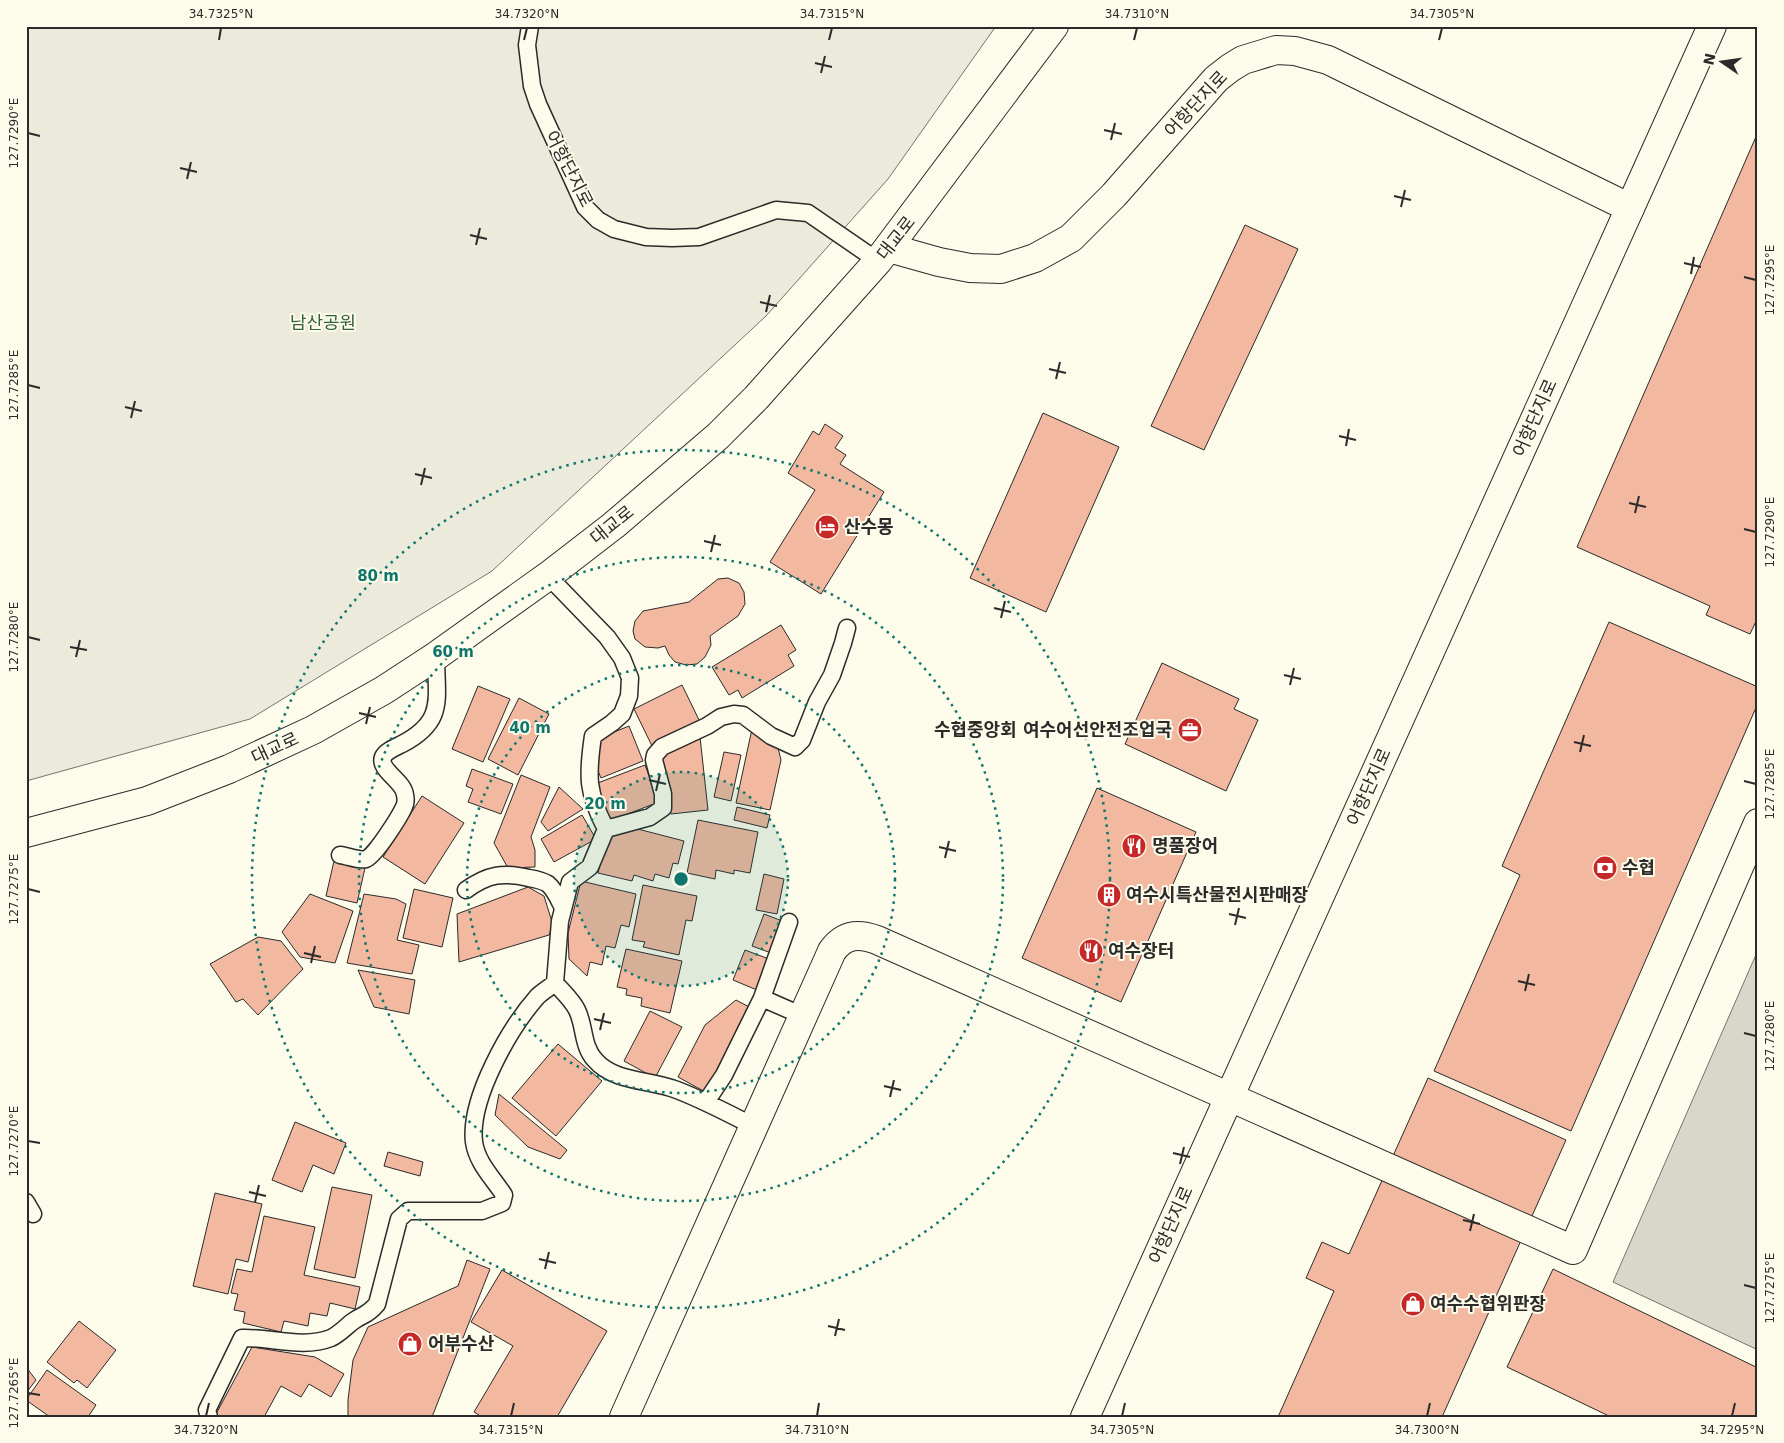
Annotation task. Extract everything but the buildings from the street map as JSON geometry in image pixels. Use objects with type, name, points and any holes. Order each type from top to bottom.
[{"type":"street","name":"대교로","points":[[26,833],[147,800],[229,770],[313,730],[384,690],[436,656],[548,576],[614,525],[718,436],[756,398],[884,254],[1054,26]]},
{"type":"street","points":[[1630,208],[1712,26]]},
{"type":"street","name":"어항단지로","points":[[884,254],[970,268],[1001,269],[1035,258],[1071,238],[1114,195],[1216,79],[1243,60],[1276,50],[1295,51],[1328,60],[1630,208],[1085,1417]]},
{"type":"street","points":[[624,1417],[835,946],[845,938],[863,936],[878,940],[1573,1250],[1758,822]]},
{"type":"lane","name":"어항단지로","points":[[530,26],[528,67],[538,104],[585,207],[598,220],[614,229],[629,234],[672,238],[699,237],[776,210],[808,213],[884,254]]},
{"type":"lane","points":[[548,576],[607,636],[622,658],[630,678],[629,696],[622,714],[593,736],[588,765],[590,790],[606,829],[590,867],[570,882],[560,921],[555,983],[569,998],[577,1011],[588,1050],[604,1069],[618,1076],[674,1088],[754,1126]]},
{"type":"lane","points":[[606,829],[650,817],[663,808],[663,794],[654,760],[655,755],[662,747],[707,726],[721,717],[734,714],[743,715],[771,736],[795,746],[802,740],[817,702],[832,675],[844,643],[847,628]]},
{"type":"lane","points":[[340,855],[363,859],[373,856],[404,806],[405,792],[386,770],[383,758],[388,752],[418,736],[433,717],[436,707],[436,656]]},
{"type":"lane","points":[[466,890],[478,881],[492,876],[517,875],[547,884],[563,908]]},
{"type":"lane","points":[[706,1102],[724,1075],[762,998],[789,922]]},
{"type":"lane","points":[[209,1417],[207,1410],[242,1338],[301,1342],[317,1341],[332,1338],[355,1320],[369,1314],[377,1304],[399,1219],[408,1211],[482,1211],[502,1203],[504,1195],[479,1160],[474,1143],[474,1122],[479,1099],[494,1064],[517,1024],[538,996],[555,983]]},
{"type":"lane","points":[[762,998],[803,1016]]},
{"type":"green space","name":"남산공원","points":[[26,26],[996,26],[888,179],[766,316],[492,571],[250,719],[26,781]]},
{"type":"shaded area","points":[[1758,950],[1758,1350],[1613,1282]]},
{"type":"place","name":"산수몽","points":[[827,527]]},
{"type":"place","name":"수협중앙회 여수어선안전조업국","points":[[1190,730]]},
{"type":"place","name":"명품장어","points":[[1134,846]]},
{"type":"place","name":"수협","points":[[1605,868]]},
{"type":"place","name":"여수시특산물전시판매장","points":[[1109,895]]},
{"type":"place","name":"여수장터","points":[[1091,951]]},
{"type":"place","name":"여수수협위판장","points":[[1413,1304]]},
{"type":"place","name":"어부수산","points":[[410,1344]]}]
